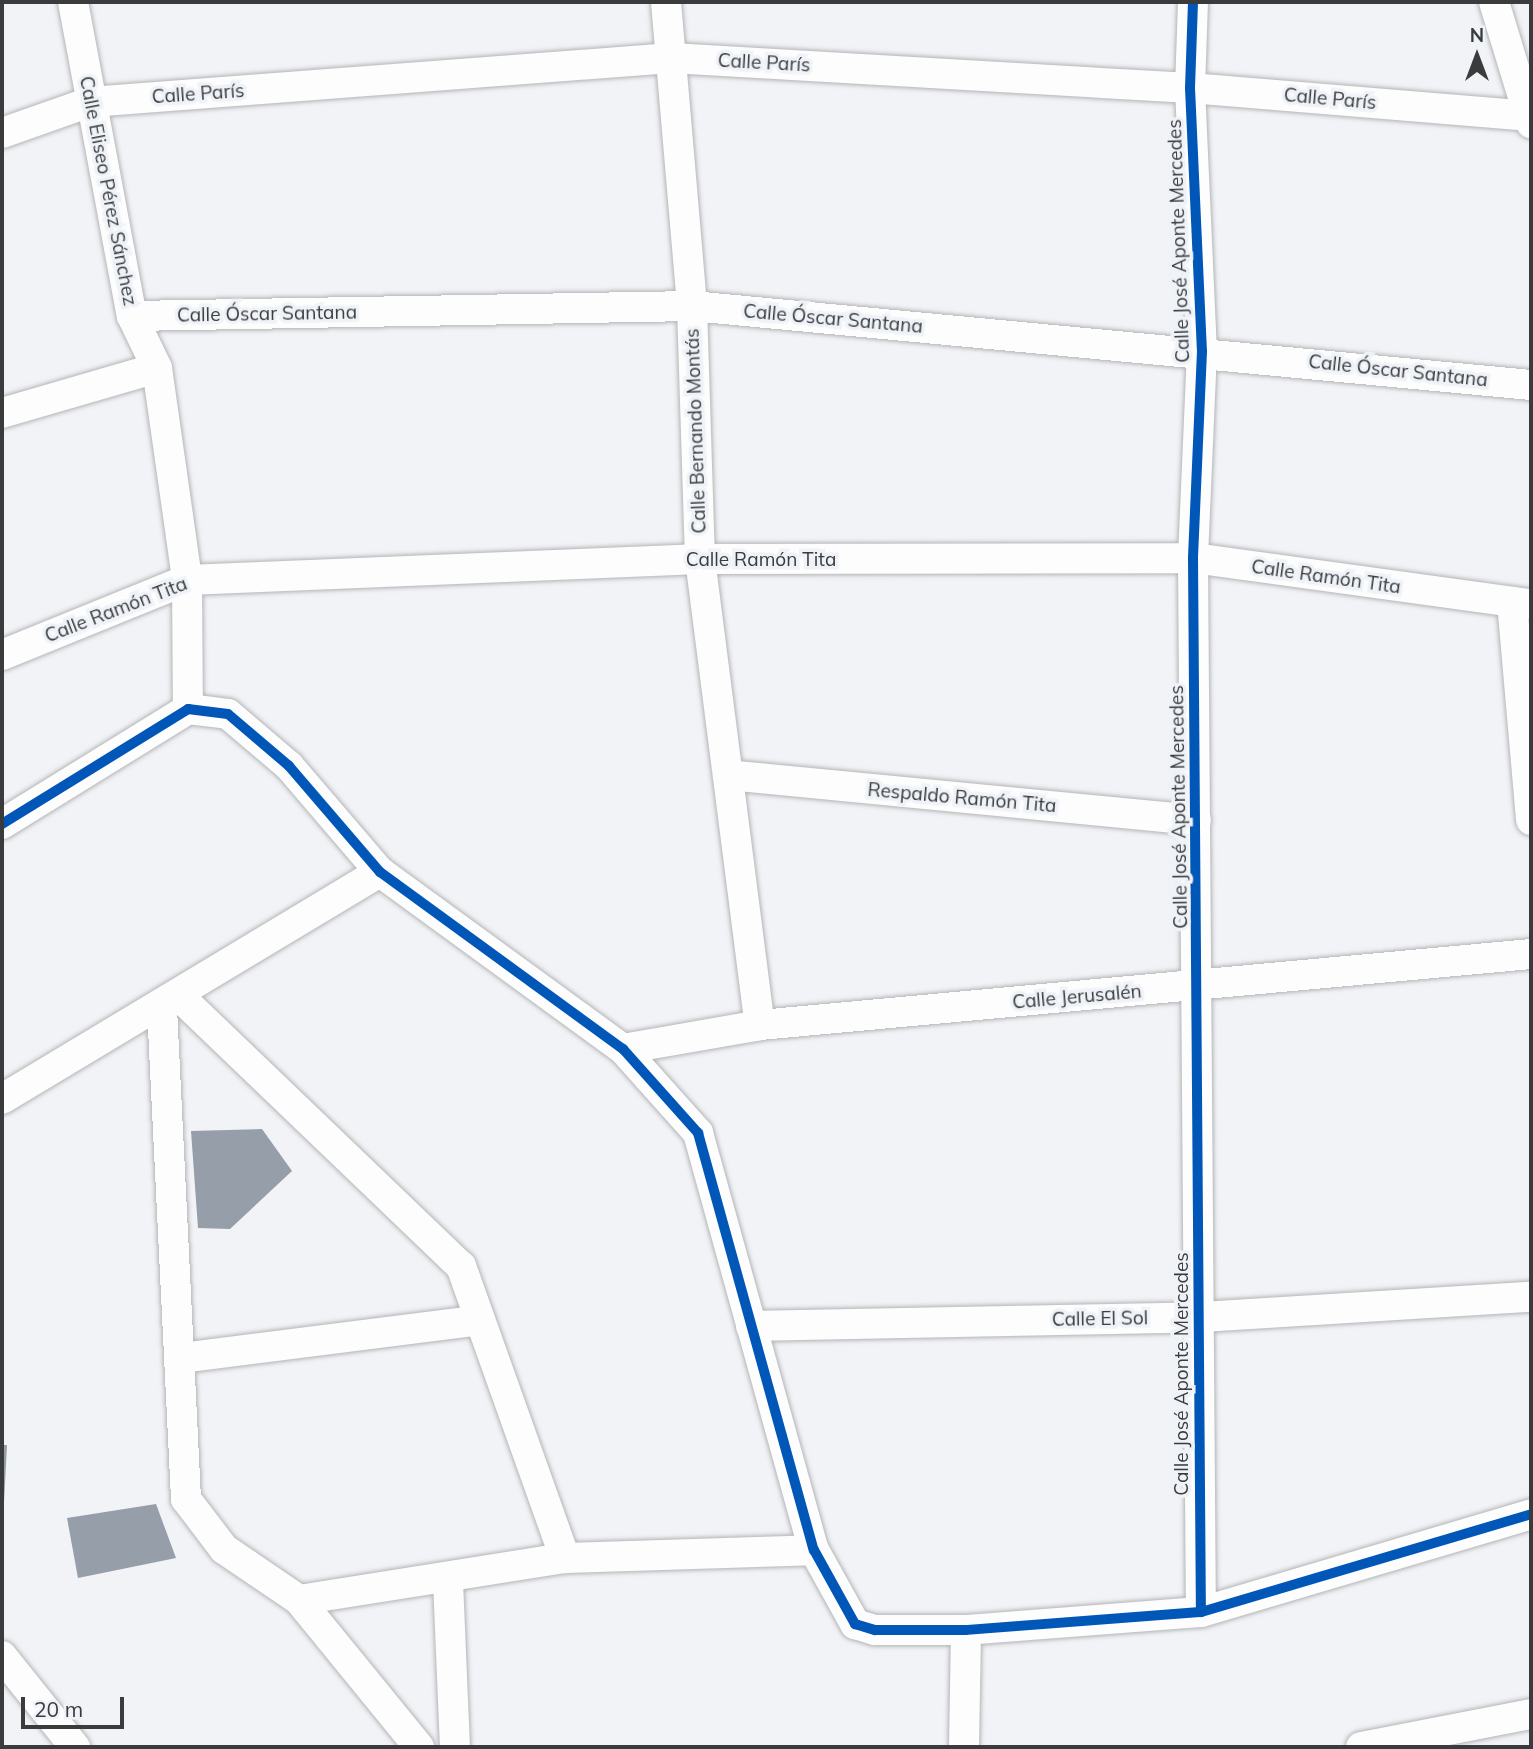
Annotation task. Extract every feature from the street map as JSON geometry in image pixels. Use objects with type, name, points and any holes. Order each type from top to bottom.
[{"type":"street","name":"Calle Eliseo Pérez Sánchez","points":[[73,2],[89,103],[132,316],[157,368],[187,580],[188,709]]},
{"type":"street","name":"Calle Bernando Montás","points":[[666,2],[692,306],[700,559],[760,1025]]},
{"type":"street","name":"Calle José Aponte Mercedes","points":[[1193,2],[1190,88],[1202,351],[1193,558],[1201,1612]]},
{"type":"street","points":[[1494,2],[1531,118]]},
{"type":"street","name":"Calle París","points":[[2,133],[89,103],[671,58],[1190,88],[1531,118]]},
{"type":"street","name":"Calle Óscar Santana","points":[[132,316],[692,306],[1202,351],[1531,386]]},
{"type":"street","points":[[2,413],[157,368]]},
{"type":"street","name":"Calle Ramón Tita","points":[[2,654],[187,580],[700,559],[1193,558],[1522,603]]},
{"type":"street","points":[[1522,603],[1531,820]]},
{"type":"street","points":[[2,824],[188,709],[228,714],[289,766],[380,872],[623,1049],[698,1133],[814,1550],[855,1624],[875,1630],[966,1630],[1201,1612],[1531,1514]]},
{"type":"street","name":"Respaldo Ramón Tita","points":[[728,775],[1196,820]]},
{"type":"street","points":[[2,1099],[171,1002],[380,872]]},
{"type":"street","name":"Calle Jerusalén","points":[[623,1049],[760,1025],[1198,987],[1531,954]]},
{"type":"street","points":[[171,1002],[461,1266],[565,1558]]},
{"type":"street","points":[[171,1002],[186,1499],[224,1549],[299,1600],[419,1747]]},
{"type":"street","name":"Calle El Sol","points":[[751,1326],[1200,1317],[1531,1297]]},
{"type":"street","points":[[181,1358],[480,1320]]},
{"type":"street","points":[[299,1600],[448,1581],[565,1558],[814,1550]]},
{"type":"street","points":[[448,1581],[455,1747]]},
{"type":"street","points":[[964,1747],[966,1630]]},
{"type":"street","points":[[2,1656],[75,1747]]},
{"type":"street","points":[[1361,1747],[1531,1714]]},
{"type":"building","points":[[262,1129],[292,1171],[230,1229],[198,1228],[191,1131]]},
{"type":"building","points":[[2,1445],[7,1445],[4,1502],[2,1502]]},
{"type":"building","points":[[156,1504],[176,1558],[78,1578],[67,1518]]},
{"type":"cycle path","points":[[1193,2],[1190,88],[1202,351],[1193,558],[1201,1612]]},
{"type":"cycle path","points":[[2,824],[188,709],[228,714],[289,766],[380,872],[623,1049],[698,1133],[814,1550],[855,1624],[875,1630],[966,1630],[1201,1612],[1531,1514]]}]
